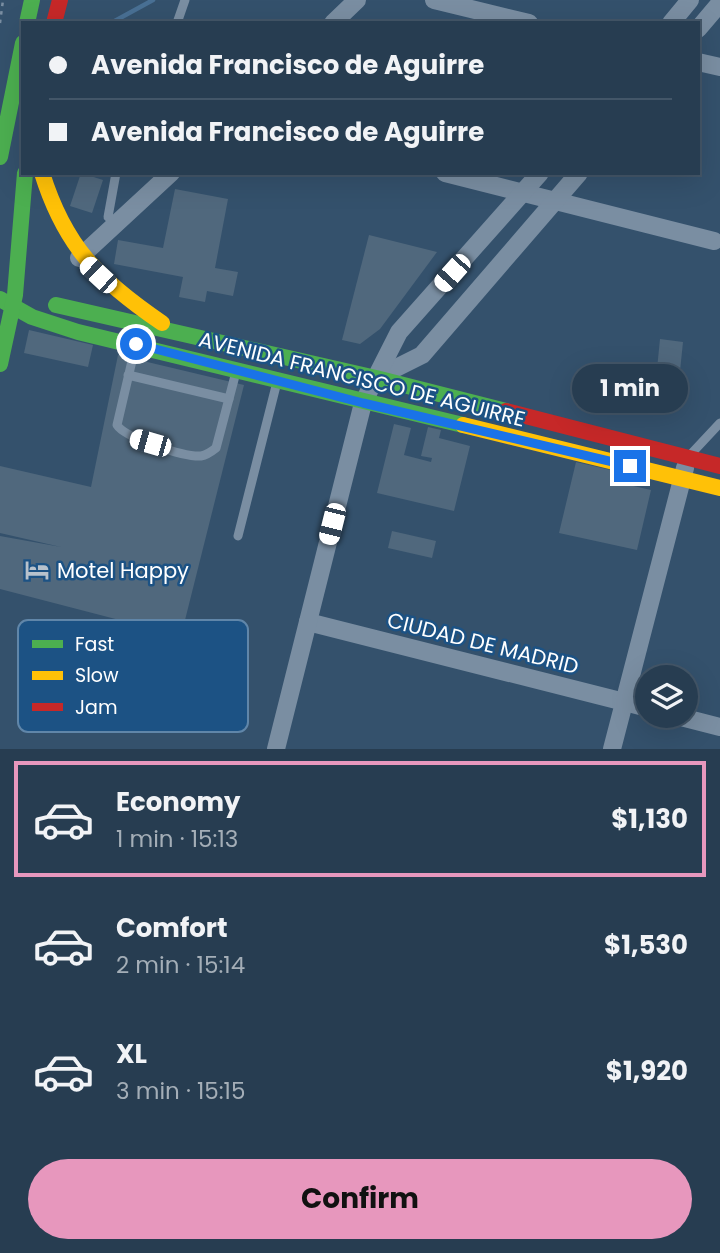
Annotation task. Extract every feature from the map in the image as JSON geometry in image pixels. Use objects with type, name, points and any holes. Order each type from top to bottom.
[{"type":"main road","points":[[27,21],[32,0]]},
{"type":"main road","points":[[55,21],[60,0]]},
{"type":"main road","points":[[0,157],[21,52]]},
{"type":"main road","points":[[0,125],[9,106]]},
{"type":"main road","points":[[2,358],[7,299],[25,175]]},
{"type":"main road","points":[[43,175],[50,202],[79,258],[117,292],[176,333]]},
{"type":"main road","name":"AVENIDA FRANCISCO DE AGUIRRE","points":[[7,299],[62,326],[363,403],[720,488]]},
{"type":"main road","name":"AVENIDA FRANCISCO DE AGUIRRE","points":[[7,299],[176,333],[376,378],[720,466]]},
{"type":"main road","points":[[2,358],[20,332],[34,327],[62,326]]},
{"type":"street","points":[[334,21],[357,0]]},
{"type":"street","points":[[434,0],[521,21]]},
{"type":"street","points":[[673,21],[690,0]]},
{"type":"street","points":[[700,27],[720,3]]},
{"type":"street","points":[[700,62],[720,67]]},
{"type":"street","points":[[79,258],[169,175]]},
{"type":"street","points":[[454,175],[714,241]]},
{"type":"street","points":[[276,749],[363,403],[399,332],[538,175]]},
{"type":"street","points":[[376,378],[422,355],[577,175]]},
{"type":"street","points":[[612,749],[688,458]]},
{"type":"street","name":"CIUDAD DE MADRID","points":[[308,622],[635,705]]},
{"type":"street","points":[[698,721],[720,727]]},
{"type":"lane","points":[[178,21],[185,0]]},
{"type":"lane","points":[[116,175],[108,217],[118,224]]},
{"type":"lane","points":[[136,344],[117,419],[121,431],[192,455],[208,454],[216,448],[237,370]]},
{"type":"lane","points":[[128,375],[229,398]]},
{"type":"lane","points":[[238,536],[277,381]]},
{"type":"lane","points":[[688,458],[720,423]]},
{"type":"path","points":[[0,23],[3,0]]},
{"type":"building","points":[[80,175],[103,180],[92,213],[70,206]]},
{"type":"building","points":[[175,189],[228,199],[215,268],[238,272],[233,296],[207,291],[205,302],[179,297],[183,277],[114,264],[118,240],[163,248]]},
{"type":"building","points":[[369,235],[437,252],[380,329],[360,344],[342,340]]},
{"type":"building","points":[[29,330],[93,345],[88,367],[24,353]]},
{"type":"building","points":[[660,339],[683,342],[679,381],[656,379]]},
{"type":"building","points":[[118,355],[244,385],[185,620],[119,620],[0,589],[0,536],[61,547],[0,533],[0,466],[91,487]]},
{"type":"building","points":[[634,385],[657,388],[654,415],[630,412]]},
{"type":"building","points":[[394,424],[411,428],[404,455],[431,462],[432,458],[421,456],[428,427],[441,430],[439,438],[470,446],[454,511],[377,493]]},
{"type":"building","points":[[576,462],[632,475],[629,485],[651,490],[637,550],[559,533]]},
{"type":"building","points":[[392,531],[436,541],[432,558],[388,548]]},
{"type":"waterway","points":[[115,21],[153,0]]},
{"type":"traffic: fast","points":[[27,21],[32,0]]},
{"type":"traffic: fast","points":[[0,157],[21,53]]},
{"type":"traffic: fast","points":[[0,364],[15,295],[25,175]]},
{"type":"traffic: fast","points":[[0,299],[32,317],[78,332],[463,425]]},
{"type":"traffic: fast","points":[[56,305],[376,378],[506,411]]},
{"type":"traffic: slow","points":[[43,175],[62,222],[87,260],[120,292],[162,323]]},
{"type":"traffic: slow","points":[[463,425],[720,488]]},
{"type":"traffic: jam","points":[[55,21],[60,0]]},
{"type":"traffic: jam","points":[[506,411],[720,466]]},
{"type":"place","name":"Motel Happy","points":[[37,570]]},
{"type":"route","points":[[136,344],[363,403],[630,466]]}]
